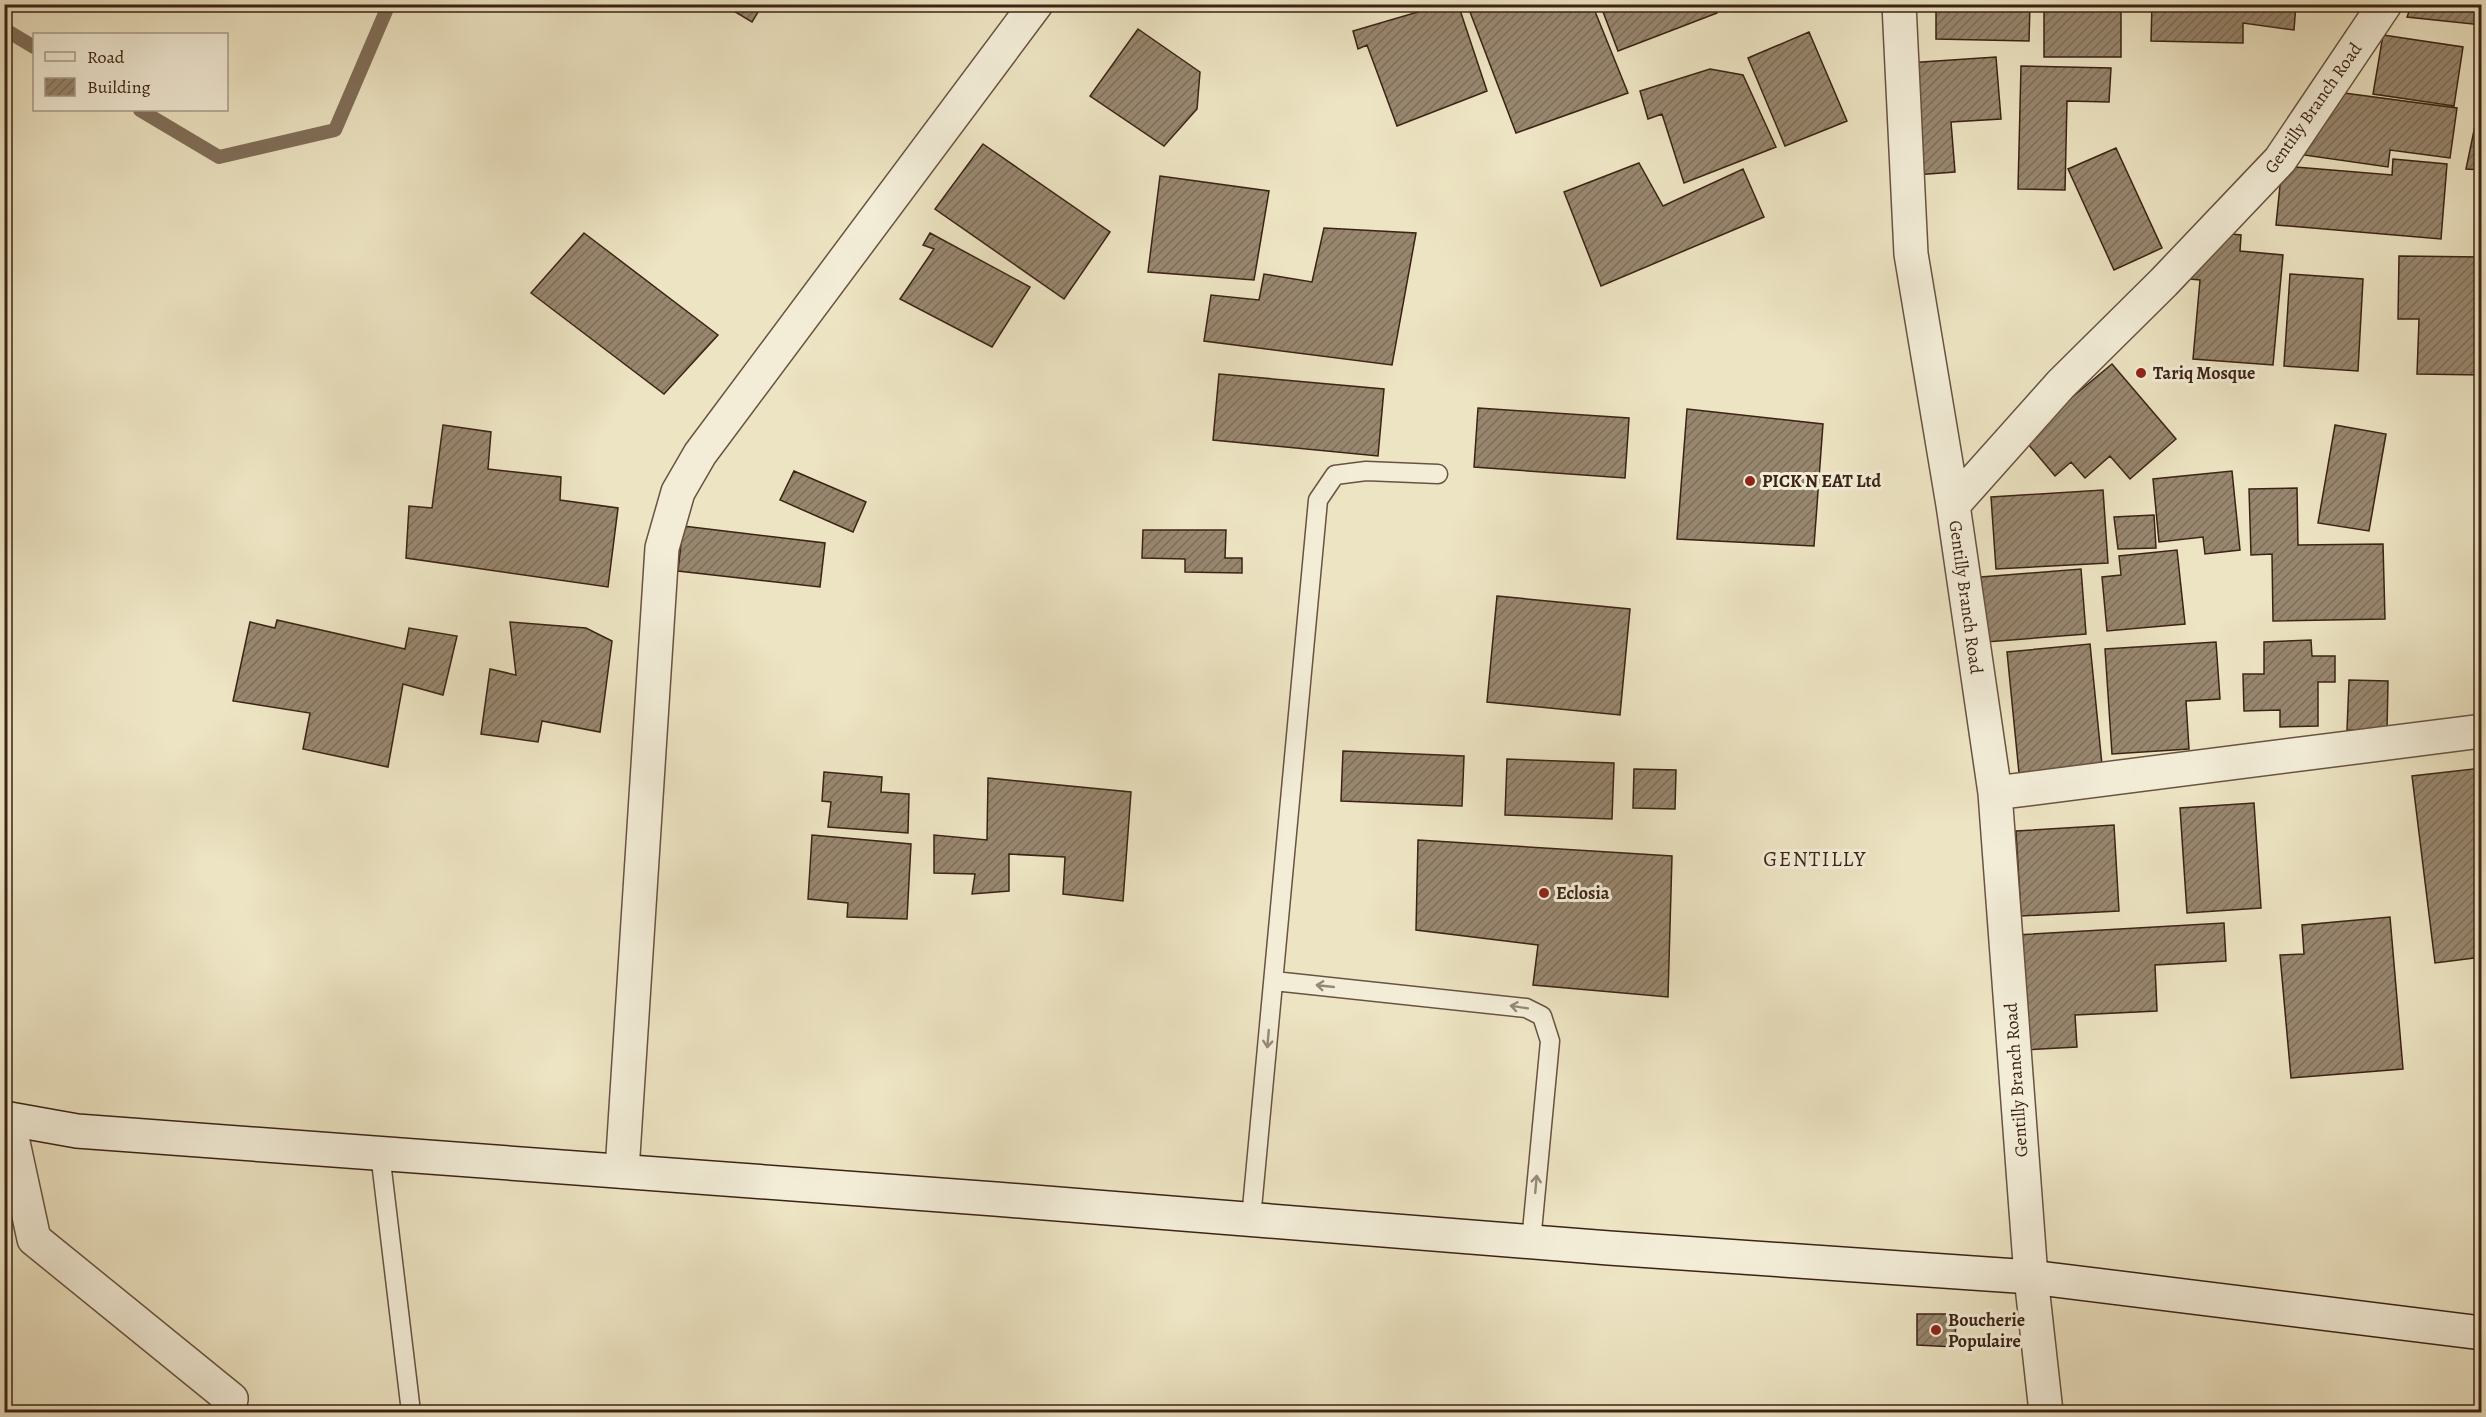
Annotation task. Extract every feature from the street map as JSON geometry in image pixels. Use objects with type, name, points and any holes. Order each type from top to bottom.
[{"type":"street","points":[[621,1171],[662,548],[678,492],[700,454],[1036,4]]},
{"type":"street","points":[[1899,4],[1911,254],[1953,505]]},
{"type":"street","name":"Gentilly Branch Road","points":[[2046,1413],[2031,1277],[1995,793],[1953,505],[2061,384],[2164,282],[2280,160],[2385,4]]},
{"type":"street","points":[[1995,793],[2481,731]]},
{"type":"street","points":[[228,1413],[231,1399],[34,1239],[6,1119],[77,1131],[1531,1242],[2031,1277],[2481,1334]]},
{"type":"lane","points":[[1251,1219],[1318,500],[1335,475],[1366,471],[1438,474]]},
{"type":"lane","points":[[1274,981],[1526,1008],[1542,1016],[1550,1041],[1531,1242]]},
{"type":"lane","points":[[380,1153],[411,1413]]},
{"type":"building","points":[[722,4],[763,4],[752,22]]},
{"type":"building","points":[[1445,4],[1458,4],[1487,91],[1397,126],[1367,45],[1358,49],[1353,31]]},
{"type":"building","points":[[1467,4],[1592,4],[1628,93],[1516,133]]},
{"type":"building","points":[[1600,4],[1714,4],[1717,13],[1618,51]]},
{"type":"building","points":[[1936,4],[2030,4],[2029,41],[1936,39]]},
{"type":"building","points":[[2044,4],[2121,4],[2121,57],[2044,57]]},
{"type":"building","points":[[2152,4],[2296,4],[2294,30],[2243,23],[2243,43],[2151,41]]},
{"type":"building","points":[[2412,4],[2482,4],[2482,25],[2407,17]]},
{"type":"building","points":[[1138,29],[1200,72],[1197,109],[1164,146],[1090,96]]},
{"type":"building","points":[[1809,32],[1847,121],[1785,146],[1748,58]]},
{"type":"building","points":[[2383,35],[2463,47],[2454,106],[2373,94]]},
{"type":"building","points":[[1996,57],[2001,119],[1951,122],[1955,172],[1915,175],[1907,63]]},
{"type":"building","points":[[2021,66],[2111,68],[2109,102],[2067,101],[2065,190],[2018,189]]},
{"type":"building","points":[[1710,69],[1743,75],[1776,147],[1684,183],[1662,114],[1648,119],[1640,91]]},
{"type":"building","points":[[2482,92],[2482,170],[2466,169]]},
{"type":"building","points":[[2344,93],[2457,108],[2450,158],[2390,150],[2388,167],[2304,155]]},
{"type":"building","points":[[983,144],[1110,232],[1064,299],[935,209]]},
{"type":"building","points":[[2116,148],[2162,248],[2114,270],[2068,169]]},
{"type":"building","points":[[2393,159],[2447,164],[2441,239],[2276,225],[2282,166],[2392,175]]},
{"type":"building","points":[[1639,163],[1663,206],[1743,169],[1764,217],[1601,286],[1564,192]]},
{"type":"building","points":[[1160,176],[1269,191],[1254,280],[1148,272]]},
{"type":"building","points":[[1324,228],[1416,233],[1392,365],[1204,341],[1211,295],[1259,300],[1264,274],[1312,282]]},
{"type":"building","points":[[584,233],[718,335],[664,394],[531,293]]},
{"type":"building","points":[[930,233],[1030,287],[992,347],[900,299],[934,249],[923,245]]},
{"type":"building","points":[[2222,233],[2241,235],[2240,251],[2283,255],[2273,365],[2193,359],[2200,280],[2190,279],[2192,261]]},
{"type":"building","points":[[2399,256],[2482,257],[2482,375],[2417,374],[2419,319],[2398,319]]},
{"type":"building","points":[[2290,274],[2363,279],[2358,371],[2284,366]]},
{"type":"building","points":[[2112,364],[2176,439],[2130,479],[2110,456],[2085,478],[2071,462],[2055,476],[2023,438]]},
{"type":"building","points":[[1219,374],[1384,389],[1378,456],[1213,440]]},
{"type":"building","points":[[1478,408],[1629,418],[1625,478],[1474,467]]},
{"type":"building","name":"PICK N EAT Ltd","points":[[1687,409],[1823,424],[1814,546],[1677,539]]},
{"type":"building","points":[[443,425],[491,432],[488,469],[561,477],[560,500],[618,508],[608,587],[406,558],[409,506],[432,508]]},
{"type":"building","points":[[2335,425],[2386,434],[2369,531],[2318,523]]},
{"type":"building","points":[[794,471],[866,502],[853,532],[780,500]]},
{"type":"building","points":[[2232,471],[2240,550],[2205,554],[2203,537],[2159,542],[2153,479]]},
{"type":"building","points":[[2297,488],[2298,545],[2383,544],[2385,619],[2273,621],[2272,554],[2251,555],[2249,489]]},
{"type":"building","points":[[2103,490],[2108,563],[1996,569],[1991,497]]},
{"type":"building","points":[[2154,515],[2156,548],[2118,549],[2114,517]]},
{"type":"building","points":[[683,526],[825,543],[820,587],[678,571]]},
{"type":"building","points":[[1143,530],[1226,530],[1225,558],[1242,558],[1242,573],[1185,572],[1185,559],[1142,558]]},
{"type":"building","points":[[2177,550],[2185,624],[2107,631],[2102,577],[2121,575],[2119,556]]},
{"type":"building","points":[[2081,569],[2086,634],[1986,642],[1981,577]]},
{"type":"building","points":[[1497,596],[1630,609],[1620,715],[1487,702]]},
{"type":"building","points":[[277,620],[405,649],[409,628],[457,636],[443,695],[403,684],[388,767],[303,749],[310,713],[233,701],[250,622],[275,628]]},
{"type":"building","points":[[510,622],[586,628],[612,641],[600,732],[542,721],[538,742],[481,734],[490,669],[516,675]]},
{"type":"building","points":[[2311,640],[2312,656],[2335,656],[2335,682],[2318,682],[2318,726],[2280,727],[2280,710],[2244,711],[2243,674],[2264,674],[2264,642]]},
{"type":"building","points":[[2216,642],[2220,699],[2186,701],[2189,749],[2112,754],[2105,649]]},
{"type":"building","points":[[2090,644],[2102,765],[2019,773],[2007,652]]},
{"type":"building","points":[[2349,680],[2388,681],[2387,732],[2347,730]]},
{"type":"building","points":[[1343,751],[1464,756],[1462,806],[1341,801]]},
{"type":"building","points":[[1507,759],[1614,763],[1612,819],[1505,815]]},
{"type":"building","points":[[2482,768],[2482,957],[2435,963],[2412,776]]},
{"type":"building","points":[[1634,769],[1676,770],[1675,809],[1633,808]]},
{"type":"building","points":[[824,772],[882,777],[881,792],[909,794],[908,833],[828,827],[831,802],[822,801]]},
{"type":"building","points":[[988,778],[1131,792],[1123,901],[1063,894],[1065,857],[1009,854],[1009,891],[972,894],[975,874],[934,873],[934,835],[987,840]]},
{"type":"building","points":[[2254,803],[2261,908],[2187,913],[2180,808]]},
{"type":"building","points":[[2114,825],[2119,911],[2021,916],[2016,831]]},
{"type":"building","points":[[812,835],[911,844],[907,919],[847,917],[848,903],[808,899]]},
{"type":"building","name":"Eclosia","points":[[1418,840],[1672,856],[1668,997],[1533,985],[1538,945],[1416,930]]},
{"type":"building","points":[[2390,917],[2403,1069],[2291,1078],[2280,955],[2304,954],[2302,925]]},
{"type":"building","points":[[2224,923],[2226,961],[2155,965],[2157,1011],[2075,1015],[2077,1047],[2023,1050],[2016,935]]},
{"type":"building","name":"Boucherie Populaire","points":[[1917,1314],[1956,1314],[1955,1347],[1917,1345]]},
{"type":"building","points":[[1791,1408],[1792,1412],[1752,1412]]},
{"type":"waterway","points":[[142,111],[219,157],[335,130],[389,4]]},
{"type":"waterway","points":[[4,29],[33,46]]},
{"type":"place","name":"Tariq Mosque","points":[[2141,373]]},
{"type":"place","name":"PICK N EAT Ltd","points":[[1750,481]]},
{"type":"place","name":"Eclosia","points":[[1544,893]]},
{"type":"place","name":"Boucherie Populaire","points":[[1936,1330]]},
{"type":"district","name":"GENTILLY","points":[[1815,859]]}]
